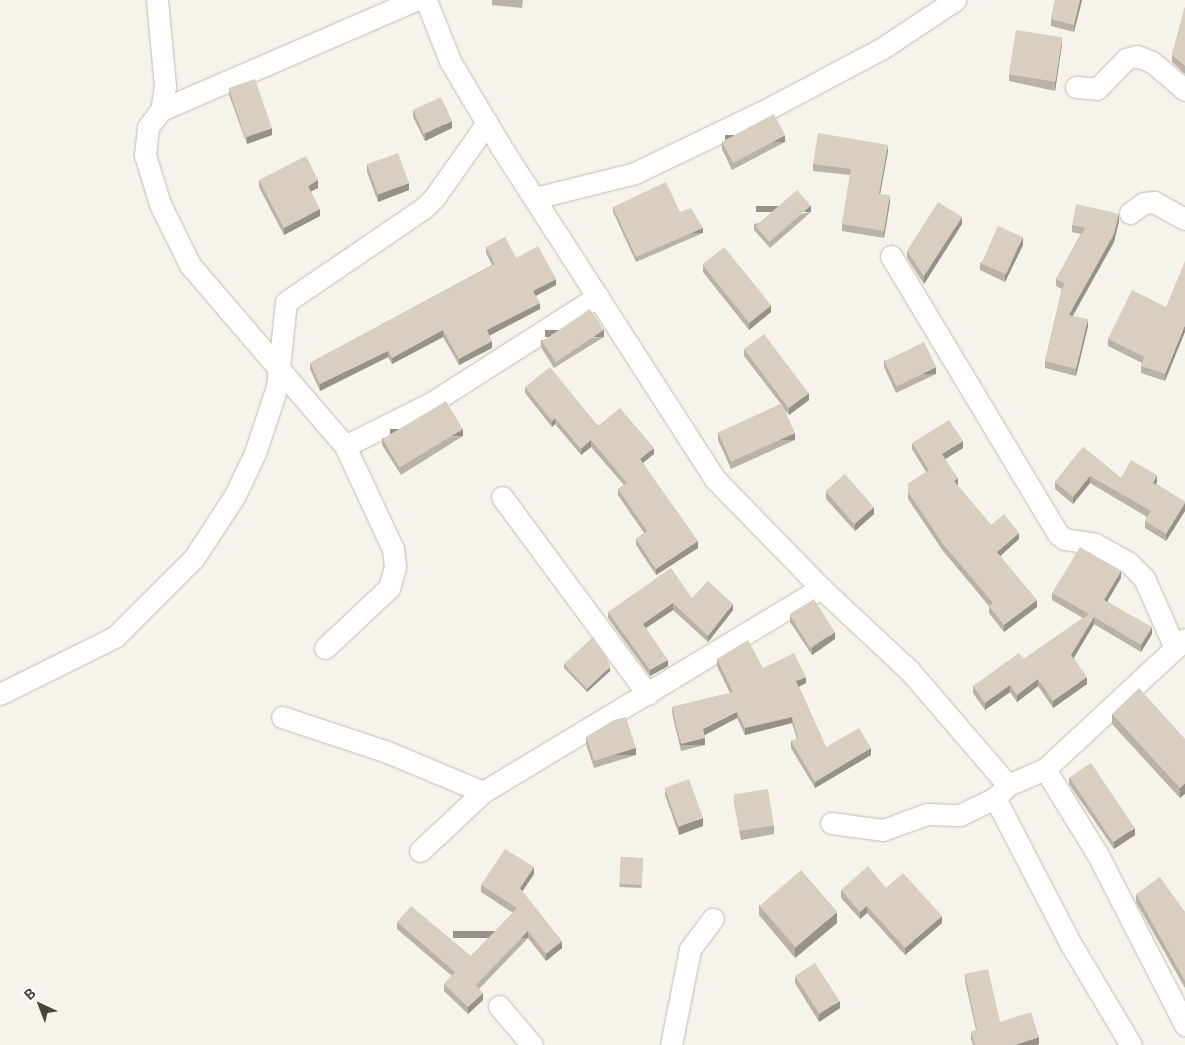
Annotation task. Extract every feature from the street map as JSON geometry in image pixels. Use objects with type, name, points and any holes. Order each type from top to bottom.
[{"type":"street","points":[[157,0],[165,86],[161,110],[148,128],[145,155],[160,204],[190,265],[345,446],[393,549],[395,567],[389,588],[325,648]]},
{"type":"street","points":[[161,110],[415,0]]},
{"type":"street","points":[[426,0],[450,61],[487,123],[716,480],[821,588],[909,670],[1001,791],[1069,941],[1131,1045]]},
{"type":"street","points":[[535,198],[635,173],[762,112],[881,49],[955,0]]},
{"type":"street","points":[[1076,87],[1097,89],[1126,60],[1137,56],[1152,62],[1185,90]]},
{"type":"street","points":[[0,694],[115,637],[194,558],[235,495],[255,453],[277,387],[286,302],[424,208],[434,198],[487,123]]},
{"type":"street","points":[[1130,214],[1144,203],[1154,202],[1185,218]]},
{"type":"street","points":[[831,823],[883,830],[927,814],[960,815],[1001,791],[1045,769],[1180,643],[1144,578],[1129,563],[1095,544],[1065,539],[1058,534],[891,256]]},
{"type":"street","points":[[345,446],[431,403],[598,296]]},
{"type":"street","points":[[502,496],[648,694]]},
{"type":"street","points":[[420,851],[483,792],[821,588]]},
{"type":"street","points":[[282,717],[385,751],[483,792]]},
{"type":"street","points":[[1045,769],[1098,855],[1185,1025]]},
{"type":"street","points":[[671,1045],[690,949],[713,919]]},
{"type":"street","points":[[498,1006],[532,1045]]},
{"type":"building","points":[[1055,0],[1080,0],[1074,25],[1051,19]]},
{"type":"building","points":[[1185,7],[1185,66],[1172,55]]},
{"type":"building","points":[[1016,30],[1062,37],[1055,82],[1009,74]]},
{"type":"building","points":[[255,79],[272,128],[245,137],[229,88]]},
{"type":"building","points":[[441,97],[452,121],[424,134],[413,110]]},
{"type":"building","points":[[774,114],[785,135],[733,163],[722,142]]},
{"type":"building","points":[[818,133],[888,145],[879,194],[890,195],[884,231],[842,224],[851,169],[813,164]]},
{"type":"building","points":[[398,153],[409,183],[378,194],[367,164]]},
{"type":"building","points":[[306,156],[318,180],[308,186],[320,209],[284,228],[259,180]]},
{"type":"building","points":[[666,182],[680,212],[691,208],[703,228],[636,257],[613,207]]},
{"type":"building","points":[[797,190],[811,206],[769,242],[755,226]]},
{"type":"building","points":[[938,202],[962,217],[924,276],[907,251]]},
{"type":"building","points":[[1076,204],[1119,214],[1114,234],[1069,315],[1088,319],[1076,369],[1045,361],[1064,283],[1056,279],[1085,228],[1072,225]]},
{"type":"building","points":[[998,226],[1023,237],[1006,274],[981,263]]},
{"type":"building","points":[[505,237],[516,258],[538,246],[556,279],[533,291],[540,303],[487,330],[492,341],[459,359],[443,330],[392,358],[388,351],[320,384],[310,363],[495,264],[486,247]]},
{"type":"building","points":[[724,247],[771,305],[749,323],[702,265]]},
{"type":"building","points":[[1185,261],[1185,325],[1165,374],[1141,366],[1144,357],[1108,339],[1132,290],[1166,307]]},
{"type":"building","points":[[590,309],[604,330],[556,362],[542,341]]},
{"type":"building","points":[[764,334],[809,393],[789,408],[744,349]]},
{"type":"building","points":[[924,342],[936,367],[897,386],[884,361]]},
{"type":"building","points":[[550,367],[598,426],[620,408],[654,448],[640,459],[698,541],[656,569],[636,539],[647,531],[618,489],[627,483],[591,440],[581,449],[555,418],[552,421],[525,387]]},
{"type":"building","points":[[446,401],[463,429],[400,467],[383,439]]},
{"type":"building","points":[[782,404],[795,433],[731,462],[718,432]]},
{"type":"building","points":[[949,420],[963,441],[942,454],[958,478],[954,481],[991,525],[1004,514],[1019,533],[997,552],[1037,600],[1004,625],[989,606],[993,603],[943,544],[908,492],[908,484],[929,470],[912,443]]},
{"type":"building","points":[[1083,447],[1121,478],[1131,460],[1157,475],[1153,483],[1185,502],[1166,534],[1145,521],[1151,511],[1090,476],[1073,497],[1055,482]]},
{"type":"building","points":[[845,474],[874,507],[854,524],[825,491]]},
{"type":"building","points":[[1080,547],[1121,571],[1104,600],[1152,627],[1141,645],[1094,617],[1071,655],[1087,677],[1053,701],[1038,679],[1017,695],[1010,685],[985,703],[973,686],[1019,653],[1024,659],[1089,614],[1052,593]]},
{"type":"building","points":[[671,568],[692,598],[708,581],[733,604],[708,636],[673,603],[643,624],[668,660],[650,670],[608,612]]},
{"type":"building","points":[[814,599],[835,632],[810,647],[789,614]]},
{"type":"building","points":[[593,637],[605,654],[610,667],[587,689],[564,664]]},
{"type":"building","points":[[748,640],[763,668],[794,653],[806,677],[796,681],[826,747],[859,728],[871,748],[815,782],[791,741],[798,738],[792,717],[745,728],[737,712],[703,729],[705,738],[681,744],[672,707],[733,692],[717,659]]},
{"type":"building","points":[[1139,688],[1185,739],[1185,783],[1180,788],[1112,714]]},
{"type":"building","points":[[626,717],[636,748],[594,761],[586,737],[614,720]]},
{"type":"building","points":[[1091,763],[1135,828],[1113,842],[1069,778]]},
{"type":"building","points":[[689,779],[703,818],[679,826],[665,788]]},
{"type":"building","points":[[768,789],[774,826],[739,831],[733,794]]},
{"type":"building","points":[[505,849],[534,867],[520,888],[562,941],[546,954],[528,931],[476,985],[483,993],[468,1007],[444,984],[455,972],[397,922],[411,906],[471,956],[517,908],[481,885]]},
{"type":"building","points":[[621,857],[643,858],[642,885],[620,884]]},
{"type":"building","points":[[868,866],[886,888],[903,873],[942,916],[905,948],[867,906],[860,912],[841,890]]},
{"type":"building","points":[[801,870],[837,912],[796,948],[759,906]]},
{"type":"building","points":[[1160,877],[1185,912],[1185,981],[1136,894]]},
{"type":"building","points":[[815,963],[840,1001],[819,1014],[795,976]]},
{"type":"building","points":[[988,969],[1000,1022],[1031,1012],[1039,1037],[1015,1045],[975,1045],[971,1032],[977,1030],[965,974]]}]
